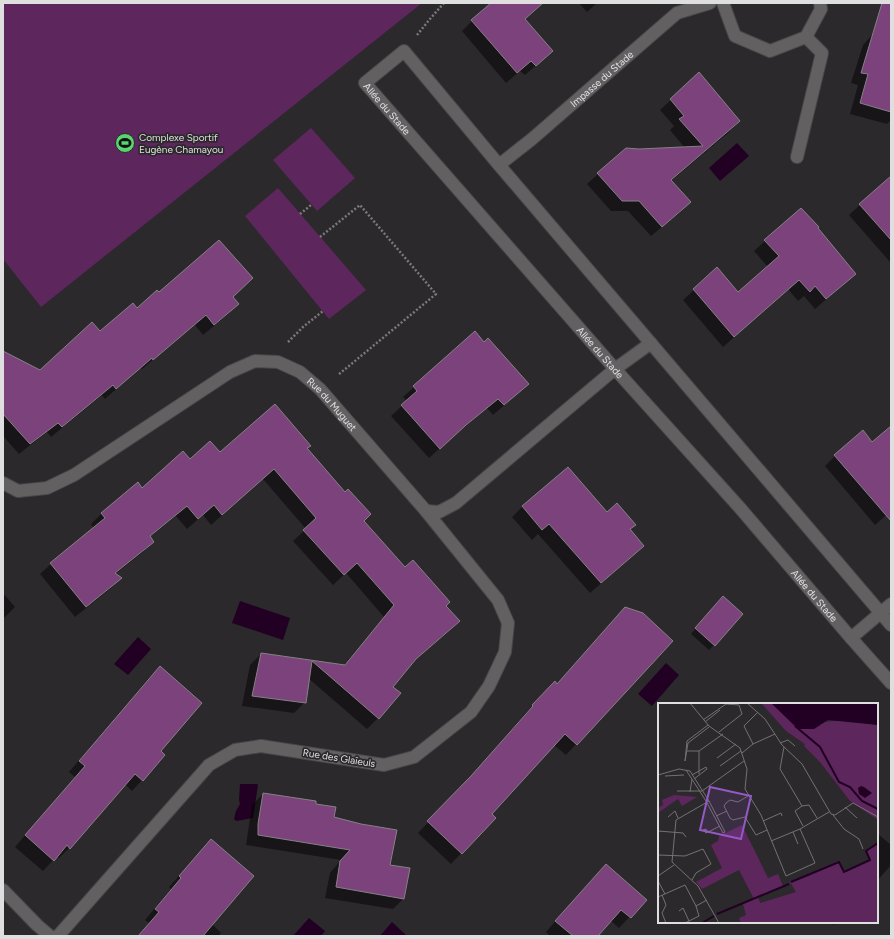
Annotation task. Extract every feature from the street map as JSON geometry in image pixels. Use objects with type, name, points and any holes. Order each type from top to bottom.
[{"type":"street","name":"Impasse du Stade","points":[[499,165],[532,139],[677,13],[710,3]]},
{"type":"street","points":[[723,3],[735,36],[770,51],[806,37],[821,9],[820,3]]},
{"type":"street","points":[[797,157],[822,52],[806,37]]},
{"type":"street","points":[[404,51],[499,165],[880,613],[891,624]]},
{"type":"street","name":"Allée du Stade","points":[[404,51],[365,83],[615,369],[740,508],[891,683]]},
{"type":"street","points":[[426,511],[439,512],[456,503],[615,369],[651,343]]},
{"type":"street","name":"Rue du Muguet","points":[[3,483],[18,491],[47,488],[74,475],[230,372],[255,361],[278,362],[300,372],[320,389],[426,511]]},
{"type":"street","name":"Rue des Glaïeuls","points":[[58,936],[209,765],[235,750],[261,746],[384,765],[414,758],[470,712],[489,686],[505,652],[508,623],[498,600],[426,511]]},
{"type":"street","points":[[851,638],[891,604]]},
{"type":"street","points":[[3,890],[37,925],[50,936]]},
{"type":"path","points":[[404,51],[444,3]]},
{"type":"path","points":[[300,214],[311,204]]},
{"type":"path","points":[[320,237],[360,205],[436,294],[336,376]]},
{"type":"path","points":[[287,343],[303,327],[323,311]]},
{"type":"shaded area","name":"Complexe Sportif Eugène Chamayou","points":[[3,3],[422,3],[41,307],[3,259]]},
{"type":"shaded area","points":[[311,128],[355,178],[317,211],[273,160]]},
{"type":"shaded area","points":[[737,143],[749,156],[720,181],[709,168]]},
{"type":"shaded area","points":[[278,188],[366,290],[329,319],[245,216]]},
{"type":"shaded area","points":[[240,601],[290,618],[283,640],[232,623]]},
{"type":"shaded area","points":[[138,637],[151,649],[128,675],[114,664]]},
{"type":"shaded area","points":[[666,663],[679,675],[652,706],[638,694]]},
{"type":"shaded area","points":[[240,784],[258,785],[253,818],[236,821],[234,819],[240,804]]},
{"type":"shaded area","points":[[309,918],[325,931],[321,936],[293,936]]},
{"type":"shaded area","points":[[392,922],[407,936],[380,936]]},
{"type":"building","points":[[491,3],[543,3],[525,19],[553,51],[536,66],[531,61],[517,73],[471,20]]},
{"type":"building","points":[[882,3],[891,3],[891,112],[860,103],[868,74],[861,73]]},
{"type":"building","points":[[699,72],[740,121],[671,180],[691,202],[662,227],[639,201],[622,201],[597,173],[626,148],[639,149],[703,146],[679,119],[684,116],[670,99]]},
{"type":"building","points":[[891,176],[891,240],[859,204]]},
{"type":"building","points":[[801,208],[819,227],[818,228],[856,274],[826,299],[815,286],[810,292],[799,280],[734,337],[693,289],[717,267],[738,292],[779,256],[764,240]]},
{"type":"building","points":[[219,240],[253,278],[233,297],[239,304],[214,325],[206,315],[116,389],[113,385],[62,427],[58,423],[30,444],[3,414],[3,351],[40,370],[92,322],[100,331],[133,303],[137,308],[157,290],[159,292]]},
{"type":"building","points":[[475,331],[484,342],[488,338],[529,384],[504,405],[498,399],[466,425],[440,449],[401,405],[417,391],[413,386]]},
{"type":"building","points":[[275,404],[311,446],[307,448],[345,492],[348,489],[371,514],[364,521],[405,567],[413,560],[450,602],[446,606],[460,621],[416,659],[393,687],[401,693],[379,719],[312,661],[306,703],[252,696],[261,653],[345,665],[394,605],[357,563],[344,575],[303,530],[316,518],[274,469],[222,515],[214,505],[198,519],[187,506],[150,536],[154,542],[115,573],[122,578],[86,607],[50,563],[105,518],[101,513],[138,482],[142,488],[183,451],[190,459],[210,441],[220,452]]},
{"type":"building","points":[[891,426],[891,521],[834,455],[863,430],[872,442]]},
{"type":"building","points":[[568,467],[607,512],[617,503],[636,525],[630,529],[644,546],[601,583],[549,524],[542,530],[522,506]]},
{"type":"building","points":[[723,596],[743,614],[715,646],[695,628]]},
{"type":"building","points":[[625,607],[643,613],[673,641],[577,745],[565,734],[492,814],[496,818],[462,854],[427,821],[471,776],[533,706],[532,705],[555,681],[557,684]]},
{"type":"building","points":[[160,666],[202,703],[161,751],[165,755],[143,781],[135,774],[70,849],[67,845],[54,861],[25,835],[85,766],[79,761]]},
{"type":"building","points":[[263,793],[316,801],[316,804],[336,807],[334,817],[361,824],[397,830],[390,865],[410,868],[404,899],[336,887],[340,861],[350,850],[258,835],[258,824]]},
{"type":"building","points":[[211,839],[254,876],[203,936],[138,936],[159,912],[155,909],[181,878],[179,876]]},
{"type":"building","points":[[606,864],[647,900],[631,918],[621,910],[598,936],[573,936],[555,921]]},
{"type":"place","name":"Complexe Sportif Eugène Chamayou","points":[[125,143]]}]
